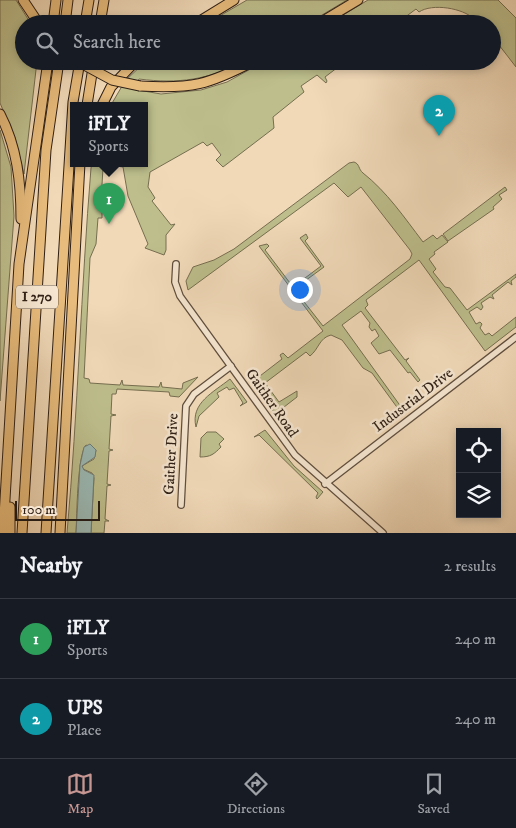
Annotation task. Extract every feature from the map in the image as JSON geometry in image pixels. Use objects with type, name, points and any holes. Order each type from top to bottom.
[{"type":"highway","points":[[24,0],[33,15]]},
{"type":"highway","points":[[54,15],[56,0]]},
{"type":"highway","points":[[66,15],[68,0]]},
{"type":"highway","points":[[87,15],[89,0]]},
{"type":"highway","points":[[102,15],[104,0]]},
{"type":"highway","points":[[210,15],[234,0]]},
{"type":"highway","points":[[333,15],[358,0]]},
{"type":"highway","name":"I 270","points":[[3,533],[11,379],[21,250],[47,70]]},
{"type":"highway","name":"I 270","points":[[22,533],[46,150],[58,70]]},
{"type":"highway","name":"I 270","points":[[73,102],[77,70]]},
{"type":"highway","points":[[88,102],[93,70]]},
{"type":"highway","points":[[94,70],[112,80],[140,86],[173,88],[197,86],[221,78],[237,70]]},
{"type":"highway","points":[[103,102],[111,86],[127,70]]},
{"type":"highway","points":[[0,114],[13,147],[20,181],[21,250]]},
{"type":"highway","name":"I 270","points":[[46,533],[70,150]]},
{"type":"highway","name":"I 270","points":[[60,533],[79,180],[81,167]]},
{"type":"highway","points":[[10,533],[14,414],[11,379]]},
{"type":"street","name":"Gaither Road","points":[[176,264],[175,282],[180,296],[285,444],[325,484],[383,533]]},
{"type":"street","name":"Industrial Drive","points":[[325,484],[516,337]]},
{"type":"street","name":"Gaither Drive","points":[[181,505],[188,401],[194,394],[231,366]]},
{"type":"green space","points":[[0,0],[16,0],[25,15],[15,15],[15,70],[36,70],[24,174],[15,138],[0,103]]},
{"type":"green space","points":[[247,0],[347,0],[322,15],[221,15]]},
{"type":"green space","points":[[368,0],[498,0],[516,18],[516,67],[501,48],[501,15],[469,15],[439,7],[419,12],[416,9],[408,15],[343,15]]},
{"type":"green space","points":[[137,70],[224,70],[180,81],[139,79],[132,89],[161,94],[201,90],[227,82],[249,70],[334,70],[325,77],[326,83],[317,75],[301,86],[304,92],[273,117],[274,128],[223,167],[216,160],[221,155],[212,143],[207,146],[203,142],[150,172],[148,187],[155,198],[152,201],[171,225],[175,224],[166,235],[164,255],[145,248],[148,244],[128,196],[123,167],[148,167],[148,102],[113,102],[125,81]]},
{"type":"green space","points":[[0,130],[11,167],[14,216],[0,401]]},
{"type":"green space","points":[[354,162],[388,197],[423,242],[433,235],[437,239],[442,235],[448,242],[434,252],[435,254],[429,259],[436,269],[433,272],[445,287],[450,288],[467,310],[516,274],[516,277],[511,281],[512,285],[508,282],[492,295],[494,299],[490,297],[481,303],[483,307],[481,310],[477,307],[469,312],[476,324],[480,322],[482,324],[480,328],[485,335],[489,333],[492,336],[516,317],[516,327],[485,351],[419,260],[366,300],[368,305],[365,308],[405,360],[409,358],[406,361],[420,380],[418,382],[410,372],[408,373],[390,350],[379,354],[371,343],[379,336],[375,329],[372,331],[369,327],[370,323],[361,311],[342,325],[404,411],[399,410],[372,373],[363,368],[342,340],[331,335],[321,341],[310,356],[306,352],[265,383],[279,402],[297,391],[297,397],[275,414],[251,377],[253,375],[256,379],[282,359],[280,355],[283,353],[288,358],[323,331],[259,246],[267,244],[269,246],[265,250],[293,287],[321,266],[300,238],[306,234],[308,238],[305,241],[324,267],[294,289],[323,326],[410,259],[412,254],[410,250],[361,187],[348,197],[334,183],[188,290],[186,281],[193,267],[214,260],[234,249],[349,163]]},
{"type":"green space","points":[[108,167],[103,168],[101,201],[105,202],[105,206],[102,206],[102,218],[98,218],[96,244],[90,258],[84,378],[89,379],[90,383],[120,385],[122,380],[123,385],[159,387],[161,382],[162,387],[182,389],[183,383],[198,377],[179,397],[170,396],[169,392],[117,389],[116,394],[112,394],[111,414],[116,415],[111,416],[109,449],[113,450],[109,451],[107,484],[111,485],[107,486],[105,519],[109,521],[105,521],[104,533],[91,533],[94,478],[92,473],[83,469],[82,466],[94,459],[96,450],[86,445],[79,473],[76,533],[67,533],[74,442],[91,168]]},
{"type":"green space","points":[[505,187],[507,190],[499,195],[502,199],[493,207],[494,209],[448,241],[443,234]]},
{"type":"green space","points":[[230,379],[247,402],[240,406],[243,403],[234,388],[229,390],[227,387],[217,393],[219,397],[199,416],[196,427],[195,419],[200,405]]},
{"type":"green space","points":[[265,430],[294,466],[323,492],[317,499],[318,493],[259,435],[254,437]]},
{"type":"green space","points":[[207,432],[216,432],[224,439],[219,444],[221,447],[210,456],[200,457],[201,438]]},
{"type":"water","points":[[90,444],[96,450],[95,457],[82,466],[84,470],[94,475],[91,533],[76,533],[80,465],[84,447]]},
{"type":"place","name":"UPS","points":[[439,136]]},
{"type":"place","name":"iFLY","points":[[109,224]]}]
